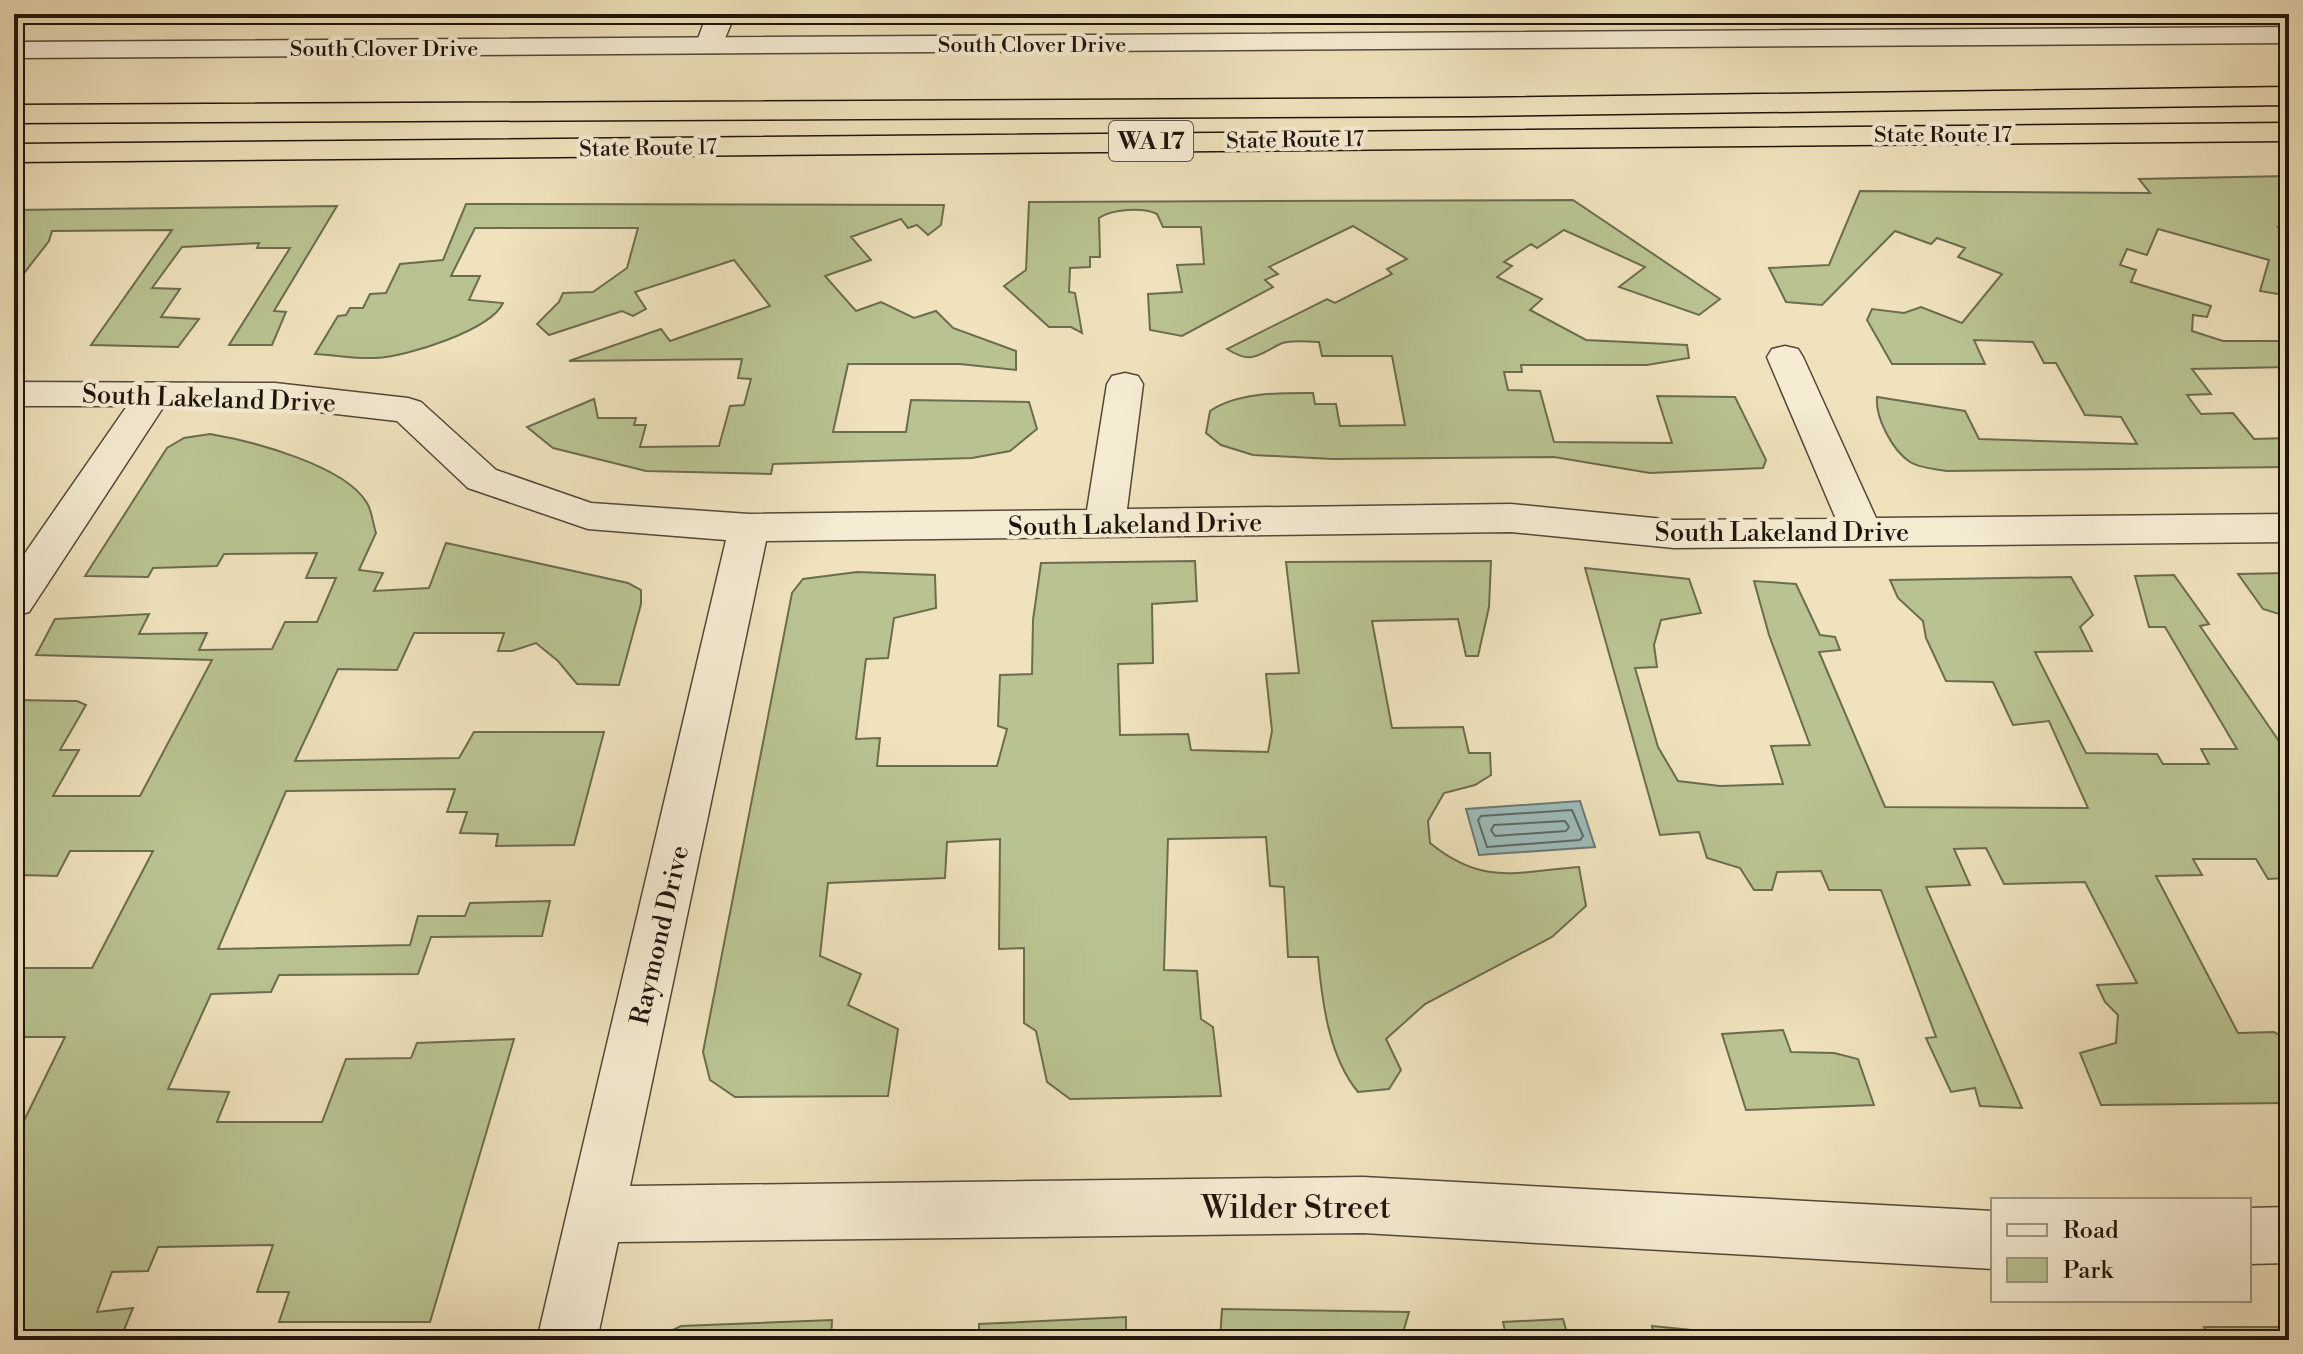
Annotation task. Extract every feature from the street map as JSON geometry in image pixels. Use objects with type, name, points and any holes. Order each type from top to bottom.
[{"type":"highway","name":"State Route 17","points":[[14,114],[1472,107],[2289,96]]},
{"type":"highway","name":"State Route 17","points":[[14,153],[2289,132]]},
{"type":"street","points":[[709,47],[721,14]]},
{"type":"street","name":"South Clover Drive","points":[[14,50],[2289,35]]},
{"type":"street","points":[[1785,357],[1862,533]]},
{"type":"street","points":[[1105,525],[1125,384]]},
{"type":"street","points":[[14,601],[155,392]]},
{"type":"street","name":"South Lakeland Drive","points":[[14,394],[155,392],[275,395],[408,410],[482,479],[588,516],[749,528],[1511,518],[1674,534],[2289,528]]},
{"type":"street","name":"Raymond Drive","points":[[567,1340],[749,528]]},
{"type":"street","name":"Wilder Street","points":[[597,1214],[1363,1205],[1991,1240]]},
{"type":"street","points":[[2251,1236],[2289,1235]]},
{"type":"green space","points":[[767,14],[1300,14],[1301,17],[765,20]]},
{"type":"green space","points":[[2289,176],[2289,226],[2278,227],[2289,239],[2289,296],[2260,291],[2269,260],[2158,229],[2147,255],[2127,249],[2120,265],[2136,270],[2131,282],[2211,306],[2207,317],[2193,315],[2192,331],[2223,341],[2289,341],[2289,367],[2192,369],[2211,394],[2187,395],[2201,414],[2233,413],[2254,439],[2289,438],[2289,467],[1947,471],[1914,464],[1903,457],[1886,432],[1877,397],[1965,411],[1979,439],[2137,444],[2121,417],[2085,415],[2056,363],[2044,363],[2033,342],[1974,340],[1985,364],[1892,364],[1867,320],[1872,309],[1904,313],[1921,307],[1962,323],[2002,274],[1958,257],[1965,248],[1937,238],[1931,244],[1895,231],[1822,305],[1786,302],[1769,268],[1829,265],[1860,191],[2150,193],[2139,179]]},
{"type":"green space","points":[[1573,200],[1720,299],[1699,315],[1619,287],[1645,267],[1564,230],[1537,248],[1531,244],[1504,262],[1512,266],[1497,277],[1542,299],[1530,310],[1586,340],[1687,345],[1689,358],[1647,365],[1521,365],[1522,372],[1504,372],[1508,390],[1540,391],[1554,442],[1672,443],[1657,396],[1735,397],[1766,460],[1763,468],[1650,473],[1554,457],[1333,459],[1253,455],[1221,445],[1206,433],[1210,411],[1233,400],[1260,395],[1313,393],[1315,404],[1336,404],[1340,426],[1405,425],[1392,356],[1322,356],[1319,342],[1304,341],[1284,342],[1255,357],[1243,357],[1227,349],[1327,299],[1335,303],[1392,274],[1387,269],[1407,259],[1353,226],[1269,267],[1278,274],[1265,280],[1273,287],[1182,336],[1150,330],[1148,294],[1182,292],[1177,265],[1204,264],[1201,227],[1163,227],[1157,214],[1151,212],[1119,211],[1099,218],[1100,257],[1090,257],[1090,267],[1070,268],[1069,292],[1075,293],[1082,333],[1071,327],[1049,327],[1004,286],[1026,270],[1029,202]]},
{"type":"green space","points":[[466,204],[944,205],[941,225],[928,235],[917,225],[908,228],[901,219],[851,237],[871,260],[825,276],[856,311],[881,302],[914,318],[936,311],[953,328],[1016,351],[1016,370],[960,364],[848,364],[833,432],[906,432],[911,400],[1029,402],[1037,429],[1010,451],[972,458],[773,464],[771,474],[646,471],[553,448],[527,427],[594,399],[598,418],[636,418],[634,425],[646,425],[640,447],[719,446],[730,406],[744,405],[751,379],[738,378],[742,359],[569,361],[661,329],[670,341],[770,306],[734,260],[635,292],[646,309],[633,316],[622,311],[549,335],[537,324],[559,302],[563,293],[593,292],[627,268],[638,228],[475,228],[451,276],[480,276],[469,300],[503,303],[495,313],[465,332],[407,353],[368,358],[315,354],[338,316],[346,315],[350,308],[363,308],[370,294],[386,293],[400,264],[443,260]]},
{"type":"green space","points":[[337,206],[274,311],[286,312],[272,345],[229,345],[290,248],[257,248],[259,243],[182,247],[152,288],[180,289],[161,317],[199,319],[178,347],[91,345],[172,230],[52,231],[49,241],[14,286],[14,210]]},
{"type":"green space","points":[[210,434],[296,457],[339,477],[356,489],[369,506],[376,533],[359,570],[383,573],[374,591],[429,588],[446,543],[628,583],[641,590],[641,604],[619,685],[577,684],[558,661],[536,643],[512,651],[498,651],[504,633],[414,633],[397,670],[338,669],[295,761],[459,758],[474,732],[604,732],[574,845],[496,846],[498,834],[460,833],[467,812],[447,812],[455,789],[286,791],[218,949],[410,945],[418,916],[465,916],[470,903],[550,901],[542,936],[431,937],[418,974],[279,975],[271,992],[211,994],[168,1089],[229,1092],[217,1122],[322,1122],[346,1059],[411,1058],[417,1043],[514,1039],[430,1322],[279,1322],[289,1292],[257,1292],[273,1245],[158,1247],[148,1271],[112,1272],[97,1312],[133,1308],[120,1340],[14,1340],[14,1141],[65,1037],[14,1037],[14,968],[92,968],[153,851],[70,851],[57,876],[22,875],[14,884],[14,700],[77,701],[86,705],[60,750],[79,750],[53,796],[140,796],[212,660],[36,655],[55,619],[149,614],[139,634],[207,633],[199,650],[272,649],[285,622],[317,622],[336,578],[306,578],[317,553],[224,554],[217,566],[153,568],[148,577],[85,576],[167,448],[184,438]]},
{"type":"green space","points":[[1195,561],[1197,601],[1152,604],[1153,663],[1118,664],[1120,735],[1188,734],[1191,750],[1268,752],[1272,731],[1266,674],[1299,673],[1286,562],[1491,561],[1489,607],[1478,656],[1466,656],[1458,619],[1372,621],[1392,728],[1463,727],[1469,753],[1490,753],[1491,775],[1475,785],[1444,793],[1428,821],[1430,843],[1449,857],[1484,871],[1518,873],[1579,867],[1586,906],[1552,937],[1425,1004],[1386,1039],[1401,1070],[1389,1089],[1358,1092],[1334,1046],[1325,1010],[1318,957],[1288,957],[1284,887],[1270,886],[1266,837],[1168,839],[1164,970],[1197,971],[1201,1019],[1213,1027],[1221,1096],[1070,1099],[1047,1082],[1036,1031],[1024,1023],[1024,948],[999,949],[1000,839],[947,842],[945,878],[828,883],[820,956],[861,974],[848,1005],[898,1029],[888,1096],[735,1097],[710,1080],[703,1052],[792,593],[803,579],[857,572],[935,575],[936,608],[894,618],[888,658],[866,659],[856,739],[880,738],[877,766],[997,766],[1007,729],[998,726],[1000,675],[1032,674],[1033,620],[1041,563]]},
{"type":"green space","points":[[1585,568],[1689,579],[1701,613],[1661,620],[1654,645],[1657,667],[1635,668],[1658,747],[1678,781],[1720,786],[1783,784],[1771,746],[1810,745],[1769,635],[1754,581],[1796,584],[1820,635],[1835,637],[1840,650],[1819,652],[1885,807],[2088,808],[2049,721],[2013,725],[1993,682],[1946,681],[1926,638],[1923,621],[1898,598],[1890,580],[2071,577],[2093,615],[2080,627],[2092,651],[2035,652],[2086,753],[2157,754],[2163,764],[2209,764],[2201,749],[2237,749],[2165,627],[2149,627],[2135,576],[2174,575],[2209,624],[2200,626],[2281,744],[2289,744],[2289,878],[2268,879],[2256,859],[2193,859],[2202,875],[2156,876],[2238,1033],[2274,1032],[2289,1041],[2289,1103],[2101,1105],[2080,1053],[2116,1043],[2118,1015],[2105,1002],[2097,985],[2137,983],[2085,882],[2004,884],[1986,848],[1954,849],[1970,885],[1926,887],[2022,1108],[1980,1106],[1975,1088],[1951,1092],[1926,1038],[1936,1037],[1881,890],[1829,890],[1821,871],[1777,872],[1772,890],[1754,890],[1740,868],[1707,858],[1699,832],[1660,835]]},
{"type":"green space","points":[[2289,573],[2289,617],[2263,609],[2238,574]]},
{"type":"green space","points":[[1783,1030],[1791,1052],[1834,1053],[1858,1059],[1874,1105],[1746,1110],[1722,1034]]},
{"type":"green space","points":[[1222,1309],[1409,1312],[1401,1340],[1220,1340]]},
{"type":"green space","points":[[1126,1317],[1126,1340],[979,1340],[979,1324]]},
{"type":"green space","points":[[1563,1319],[1569,1340],[1507,1340],[1503,1322]]},
{"type":"green space","points":[[832,1320],[831,1340],[652,1340],[681,1326]]},
{"type":"green space","points":[[1652,1326],[1732,1334],[1960,1331],[1964,1340],[1655,1340]]},
{"type":"green space","points":[[2204,1327],[2289,1327],[2289,1340],[2211,1340]]},
{"type":"green space","points":[[2049,1330],[2114,1330],[2118,1340],[2052,1340]]},
{"type":"water","points":[[1580,801],[1595,847],[1479,855],[1466,809]]}]
